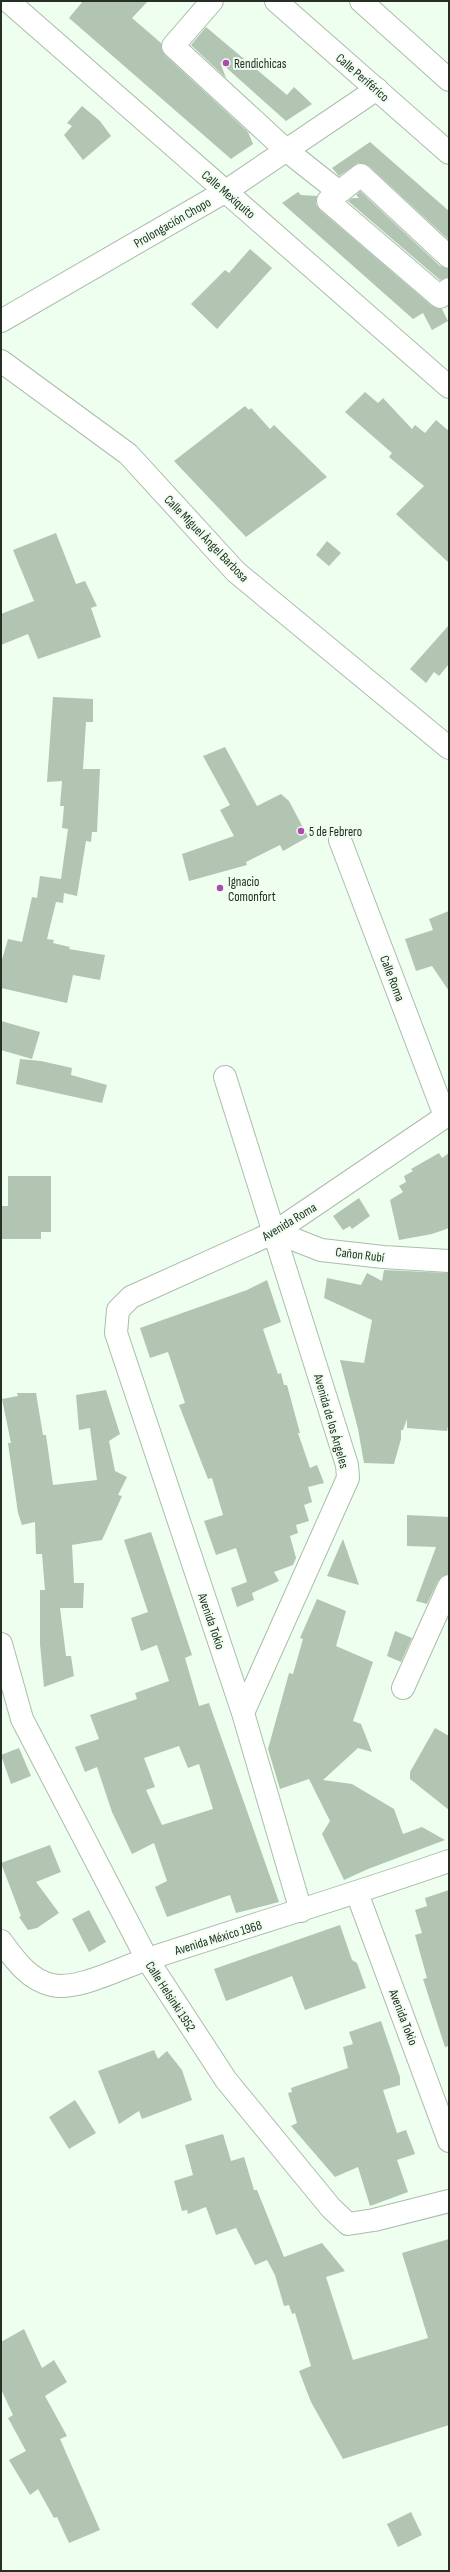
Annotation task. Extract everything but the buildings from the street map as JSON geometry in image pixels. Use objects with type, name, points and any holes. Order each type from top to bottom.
[{"type":"main road","name":"Calle Mexiquito","points":[[8,1],[449,387]]},
{"type":"main road","points":[[212,1],[173,46],[286,150],[339,192]]},
{"type":"main road","name":"Calle Periférico","points":[[276,1],[449,153]]},
{"type":"main road","points":[[361,1],[449,80]]},
{"type":"main road","name":"Prolongación Chopo","points":[[1,321],[226,191],[377,89]]},
{"type":"main road","points":[[449,257],[361,175],[328,201],[440,297],[449,289]]},
{"type":"main road","name":"Calle Miguel Ángel Barbosa","points":[[1,361],[128,454],[236,572],[449,748]]},
{"type":"main road","name":"Calle Roma","points":[[340,840],[447,1115]]},
{"type":"main road","name":"Avenida de los Ángeles","points":[[225,1077],[275,1232],[347,1465],[348,1478],[243,1713]]},
{"type":"main road","name":"Avenida Roma","points":[[116,1333],[118,1310],[130,1297],[275,1232],[447,1115]]},
{"type":"main road","name":"Cañon Rubí","points":[[275,1232],[321,1250],[383,1257],[449,1261]]},
{"type":"main road","name":"Avenida Tokio","points":[[116,1333],[243,1713],[301,1911]]},
{"type":"main road","points":[[403,1688],[449,1586]]},
{"type":"main road","name":"Calle Helsinki 1952","points":[[1,1644],[22,1719],[147,1959],[226,2080],[331,2208],[348,2224],[374,2220],[449,2201]]},
{"type":"main road","name":"Avenida México 1968","points":[[1,1941],[14,1959],[33,1978],[53,1985],[73,1985],[147,1959],[357,1894],[449,1861]]},
{"type":"main road","name":"Avenida Tokio","points":[[357,1894],[449,2141]]},
{"type":"place","name":"Rendichicas","points":[[226,63]]},
{"type":"place","name":"5 de Febrero","points":[[301,831]]},
{"type":"place","name":"Ignacio Comonfort","points":[[220,888]]}]
